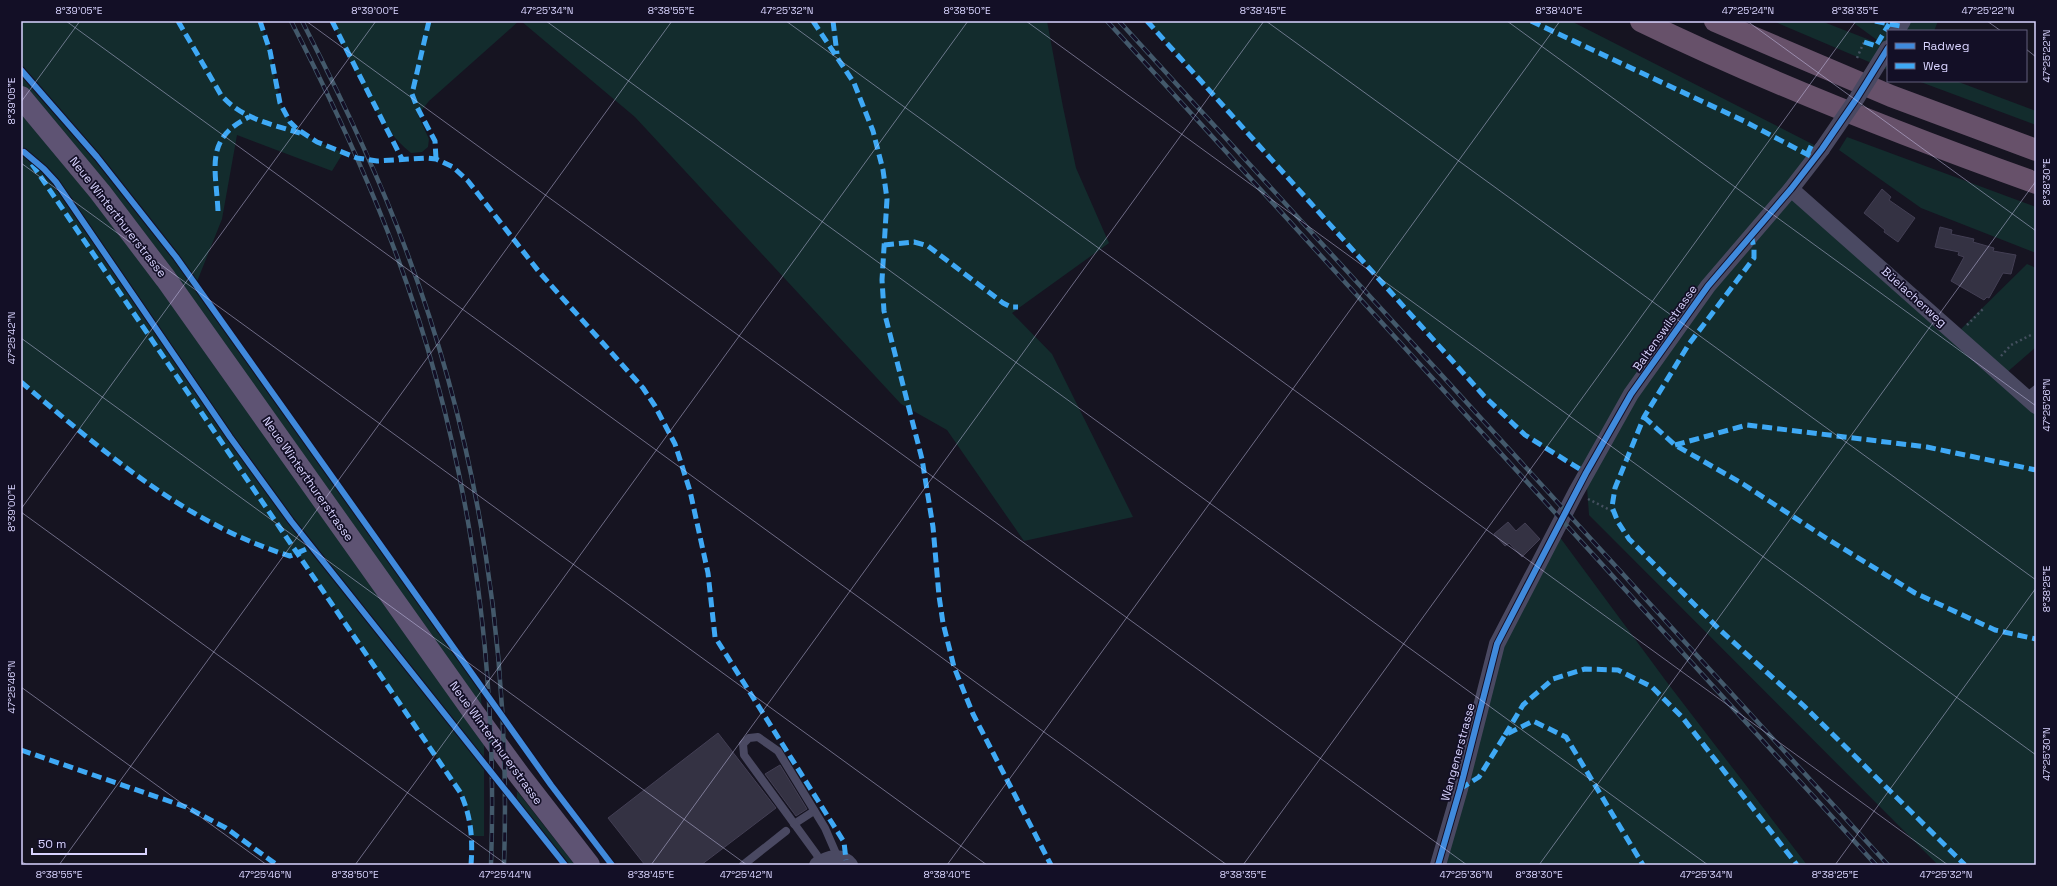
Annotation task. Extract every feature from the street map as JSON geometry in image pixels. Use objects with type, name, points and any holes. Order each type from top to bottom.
[{"type":"highway","points":[[1641,21],[1803,93],[1879,124],[2036,183]]},
{"type":"highway","points":[[1715,21],[1877,90],[2036,150]]},
{"type":"main road","name":"Neue Winterthurerstrasse","points":[[21,97],[96,186],[162,272],[474,713],[520,776],[589,865]]},
{"type":"street","points":[[1898,30],[1903,21]]},
{"type":"street","name":"Baltenswilstrasse","points":[[1497,644],[1576,492],[1640,381],[1708,286],[1791,189],[1822,149],[1858,98],[1887,50]]},
{"type":"street","name":"Büelacherweg","points":[[1791,189],[1992,366],[2033,397]]},
{"type":"street","name":"Wangenerstrasse","points":[[1438,865],[1497,644]]},
{"type":"street","points":[[818,864],[834,857],[844,862]]},
{"type":"lane","points":[[818,864],[817,855],[744,755],[743,744],[749,738],[758,737],[778,751],[844,862]]},
{"type":"lane","points":[[794,824],[814,811]]},
{"type":"lane","points":[[743,865],[786,831]]},
{"type":"path","points":[[1857,58],[1864,42]]},
{"type":"path","points":[[1957,335],[1984,309]]},
{"type":"path","points":[[1992,366],[2011,345],[2033,334]]},
{"type":"path","points":[[1576,492],[1614,512]]},
{"type":"green space","points":[[21,21],[260,21],[270,51],[280,103],[290,122],[310,138],[343,153],[332,171],[237,135],[222,219],[196,284],[480,683],[484,741],[484,836],[473,836],[469,813],[460,792],[298,554],[289,555],[281,553],[230,532],[197,515],[166,496],[106,453],[21,382]]},
{"type":"green space","points":[[332,21],[519,21],[429,101],[418,115],[429,139],[428,147],[422,152],[411,153],[398,141],[375,110]]},
{"type":"green space","points":[[521,21],[1047,21],[1076,168],[1109,243],[1012,313],[1052,354],[1133,517],[1024,541],[947,430],[901,404],[635,117]]},
{"type":"green space","points":[[1147,21],[1571,21],[1822,149],[1791,189],[2036,406],[2036,865],[1938,865],[1589,515],[1586,473],[1525,435],[1484,396]]},
{"type":"green space","points":[[1773,21],[1821,21],[1880,44],[1887,50],[1887,70]]},
{"type":"green space","points":[[1851,21],[1938,21],[1934,30],[1887,30],[1887,47]]},
{"type":"green space","points":[[1921,82],[1959,82],[2036,111],[2036,125]]},
{"type":"green space","points":[[1847,137],[2036,207],[2036,253],[1921,208],[1839,150]]},
{"type":"green space","points":[[2027,264],[2036,268],[2036,347],[2005,374],[1958,332]]},
{"type":"green space","points":[[1556,532],[1666,681],[1807,865],[1438,865],[1497,644]]},
{"type":"green space","points":[[517,791],[575,865],[569,865],[517,801]]},
{"type":"building","points":[[1882,189],[1891,197],[1889,200],[1915,218],[1898,242],[1884,232],[1885,230],[1864,213]]},
{"type":"building","points":[[1940,227],[1952,230],[1951,234],[1974,239],[1973,242],[1994,248],[1993,251],[2016,255],[2011,274],[2003,273],[1989,298],[1987,297],[1984,300],[1951,281],[1964,257],[1958,255],[1959,252],[1935,247]]},
{"type":"building","points":[[1508,522],[1516,531],[1525,523],[1540,539],[1522,557],[1509,543],[1505,546],[1494,534]]},
{"type":"building","points":[[718,733],[776,808],[701,865],[645,865],[608,818]]},
{"type":"building","points":[[780,765],[807,809],[796,816],[765,774]]},
{"type":"railway","points":[[291,21],[336,112],[377,205],[407,284],[432,364],[453,446],[469,529],[481,613],[489,697],[492,781],[491,865]]},
{"type":"railway","points":[[302,21],[383,191],[432,324],[454,399],[471,476],[485,553],[496,630],[502,708],[505,787],[504,865]]},
{"type":"railway","points":[[1107,21],[1876,865]]},
{"type":"railway","points":[[1119,21],[1888,865]]},
{"type":"marked path","points":[[178,21],[221,95],[229,103],[238,110],[258,120],[300,133]]},
{"type":"marked path","points":[[260,21],[270,51],[280,103],[290,122],[297,129],[317,142],[357,158],[377,161],[426,158],[436,159],[453,167],[468,181],[540,273],[643,388],[655,406],[675,444],[690,491],[708,573],[715,637],[844,842],[846,860]]},
{"type":"marked path","points":[[332,21],[402,159]]},
{"type":"marked path","points":[[429,21],[412,94],[417,107],[435,141],[436,159]]},
{"type":"marked path","points":[[813,21],[854,83],[873,131],[883,170],[887,199],[882,280],[884,311],[922,459],[933,527],[943,623],[954,667],[973,714],[1051,865]]},
{"type":"marked path","points":[[833,21],[837,54]]},
{"type":"marked path","points":[[1147,21],[1484,396],[1525,435],[1586,473]]},
{"type":"marked path","points":[[1531,21],[1744,121],[1814,158]]},
{"type":"marked path","points":[[1875,21],[1900,26]]},
{"type":"marked path","points":[[1864,42],[1876,46],[1889,24]]},
{"type":"marked path","points":[[218,211],[215,168],[219,145],[225,135],[249,117]]},
{"type":"marked path","points":[[1807,155],[1812,144]]},
{"type":"marked path","points":[[32,164],[460,792],[469,819],[472,846],[471,865]]},
{"type":"marked path","points":[[1751,235],[1754,248],[1754,258],[1689,344],[1644,417],[1615,488],[1612,507],[1618,522],[1629,539],[1720,630],[1804,706],[1965,865]]},
{"type":"marked path","points":[[884,245],[914,242],[928,246],[1003,303],[1011,307],[1018,307]]},
{"type":"marked path","points":[[21,382],[83,434],[147,483],[216,525],[252,542],[290,556],[311,547]]},
{"type":"marked path","points":[[1644,417],[1675,445],[1743,484],[1915,593],[1995,630],[2036,639]]},
{"type":"marked path","points":[[1675,445],[1747,425],[1927,447],[2036,470]]},
{"type":"marked path","points":[[1505,735],[1523,705],[1553,679],[1585,669],[1618,670],[1652,687],[1682,717],[1797,865]]},
{"type":"marked path","points":[[1460,789],[1479,777],[1505,735],[1533,721],[1566,737],[1643,865]]},
{"type":"marked path","points":[[21,750],[186,807],[226,828],[277,865]]},
{"type":"cycle path","points":[[1438,865],[1460,789],[1497,644],[1586,473],[1631,394],[1708,286],[1791,189],[1822,149],[1857,98],[1887,50]]},
{"type":"cycle path","points":[[21,70],[97,157],[176,257],[551,785],[612,865]]},
{"type":"cycle path","points":[[24,152],[44,169],[56,182],[230,437],[291,521],[565,865]]}]
